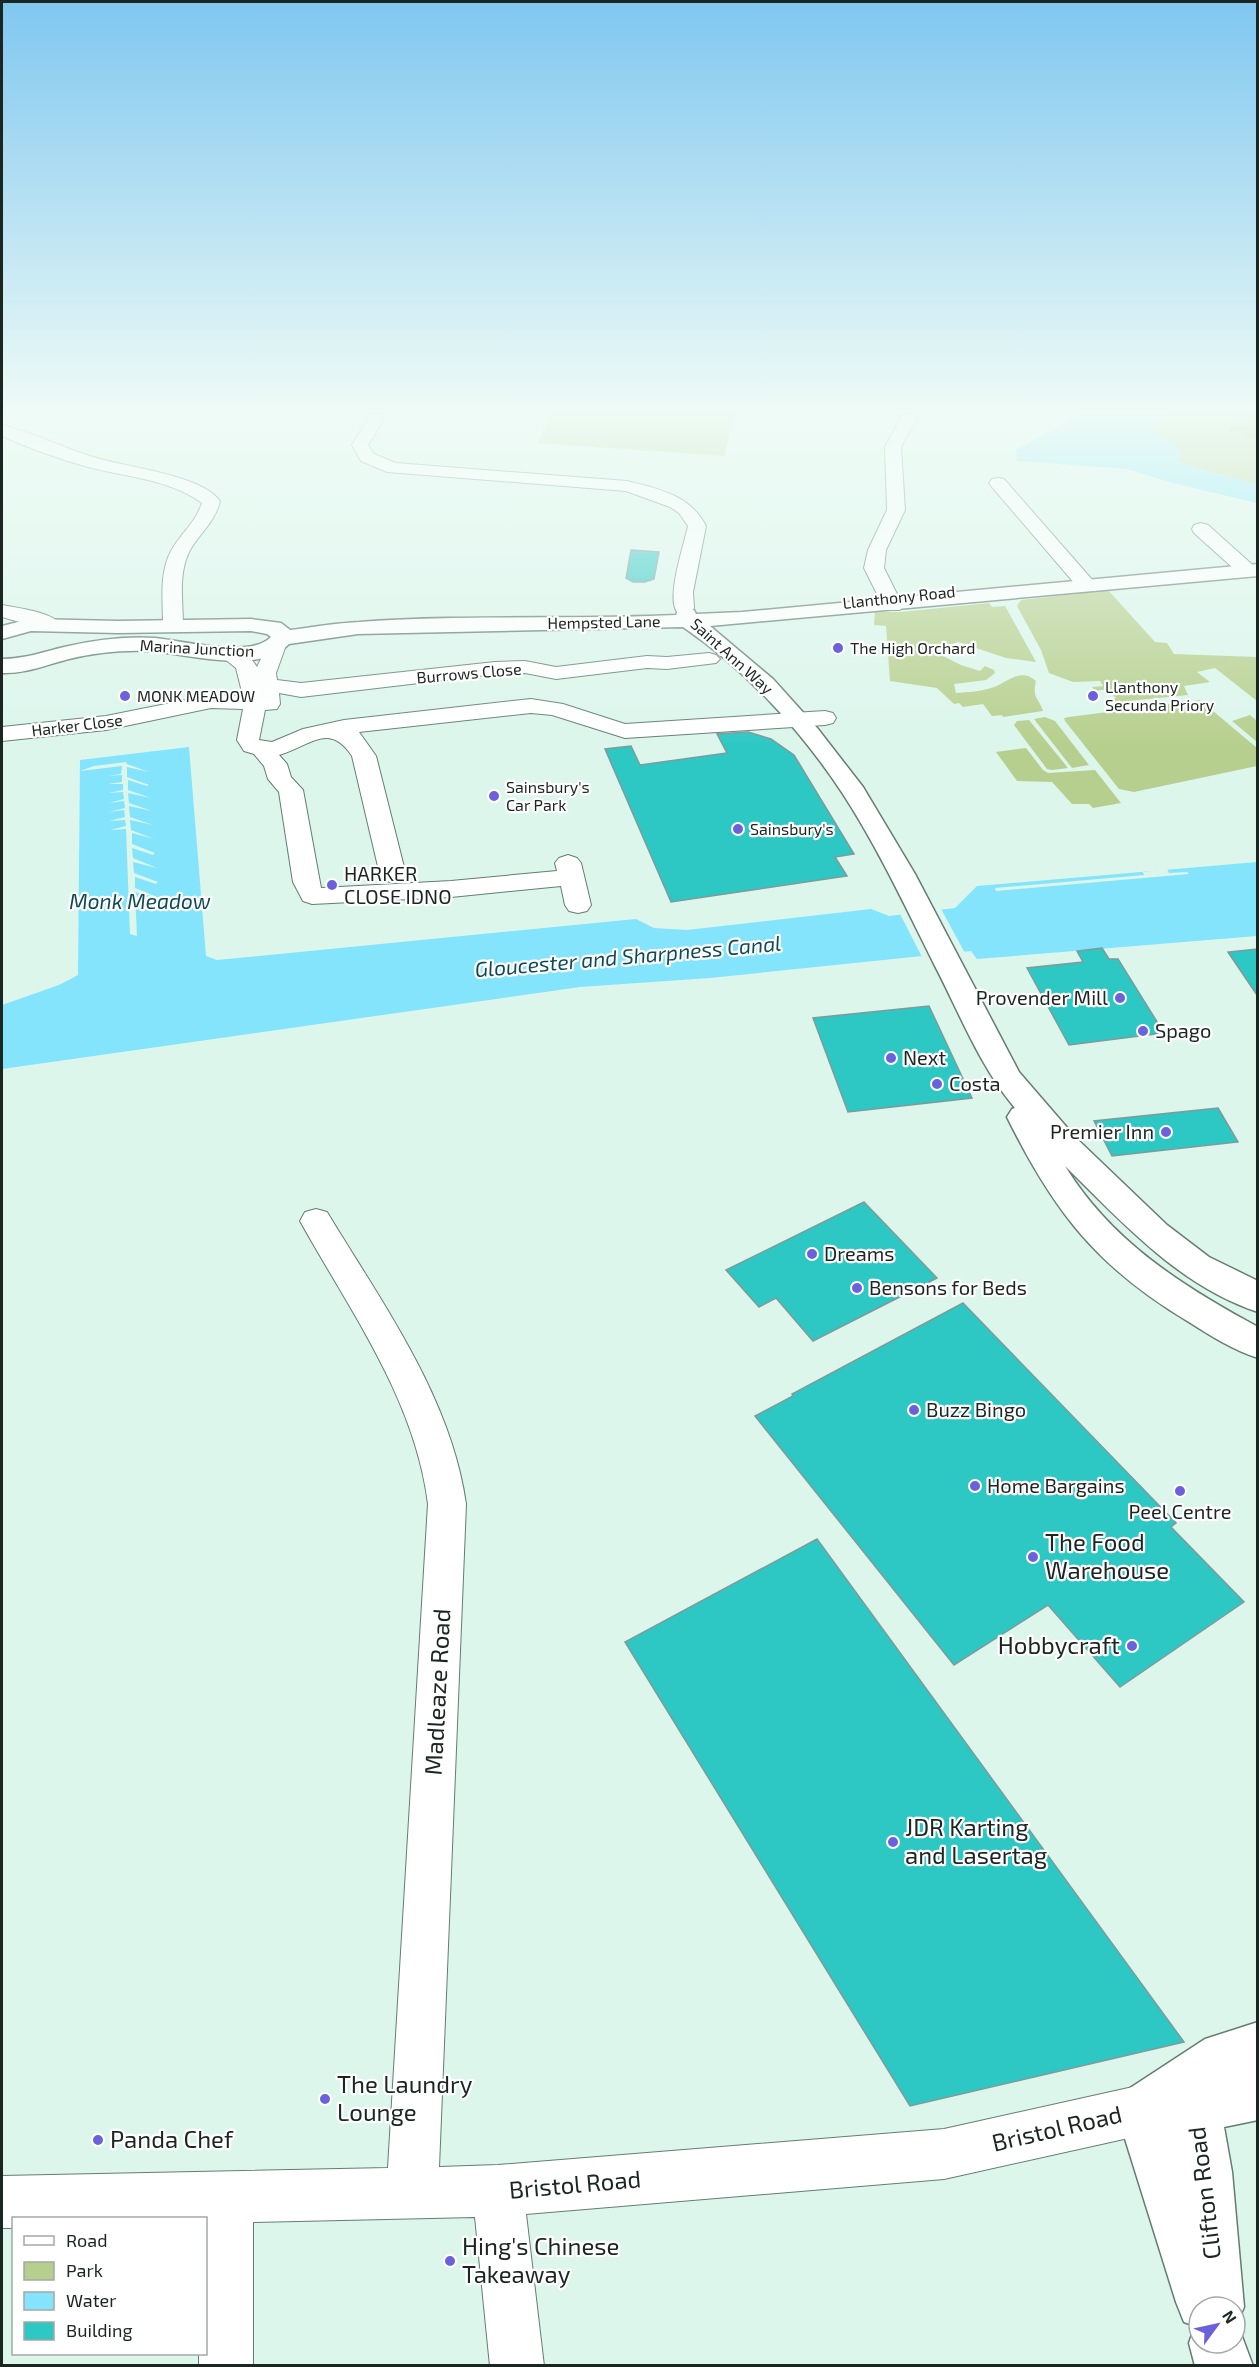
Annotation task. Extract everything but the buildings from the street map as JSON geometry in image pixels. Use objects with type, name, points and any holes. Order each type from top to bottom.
[{"type":"main road","name":"Llanthony Road","points":[[787,615],[890,602],[1251,567]]},
{"type":"main road","name":"Llanthony Road","points":[[694,616],[890,602]]},
{"type":"main road","name":"Hempsted Lane","points":[[528,623],[586,616],[617,618],[787,615]]},
{"type":"main road","points":[[754,645],[755,632],[764,625],[787,615]]},
{"type":"main road","name":"Hempsted Lane","points":[[259,625],[322,624],[358,628],[528,623],[576,624],[694,616]]},
{"type":"main road","name":"Saint Ann Way","points":[[694,616],[754,645],[806,713],[845,758],[854,792]]},
{"type":"main road","name":"Saint Ann Way","points":[[694,616],[733,654],[806,713],[828,757],[854,792],[902,874],[962,990],[1018,1090],[1065,1146],[1155,1234],[1197,1266],[1257,1298]]},
{"type":"main road","name":"Marina Junction","points":[[4,667],[71,652],[117,645],[156,645],[228,653],[251,653],[278,644],[279,631],[259,625],[30,625],[6,621]]},
{"type":"main road","points":[[278,644],[358,628]]},
{"type":"main road","name":"Saint Ann Way","points":[[1018,1090],[1006,1083],[1062,1188],[1102,1239],[1157,1286],[1257,1344]]},
{"type":"main road","points":[[1018,1090],[1067,1166],[1113,1224],[1173,1275],[1257,1323]]},
{"type":"main road","name":"Bristol Road","points":[[1142,2110],[1190,2092],[1223,2057],[1257,2047]]},
{"type":"main road","name":"Bristol Road","points":[[1190,2092],[1240,2099],[1257,2094]]},
{"type":"main road","name":"Clifton Road","points":[[1190,2092],[1211,2229],[1215,2295]]},
{"type":"main road","name":"Clifton Road","points":[[1142,2110],[1203,2295]]},
{"type":"street","points":[[173,626],[175,564],[181,551],[201,524]]},
{"type":"street","points":[[694,616],[683,592],[696,524]]},
{"type":"street","points":[[889,524],[877,550],[874,568],[890,602]]},
{"type":"street","points":[[1034,524],[1084,583]]},
{"type":"street","points":[[1201,529],[1251,567]]},
{"type":"street","points":[[278,644],[265,673],[270,724],[278,776],[291,790],[306,882],[312,896],[451,889],[570,870],[578,905]]},
{"type":"street","points":[[228,653],[245,665],[270,724]]},
{"type":"street","name":"Burrows Close","points":[[270,724],[301,690],[495,668],[525,667],[556,673],[645,654],[667,663],[709,659]]},
{"type":"street","name":"Harker Close","points":[[2,734],[63,729],[129,718],[186,704],[223,700],[270,724]]},
{"type":"street","points":[[270,724],[347,737],[406,722],[541,705],[615,729],[637,731],[749,723],[806,713]]},
{"type":"street","points":[[601,724],[806,713]]},
{"type":"street","points":[[749,723],[794,737],[828,757]]},
{"type":"street","points":[[347,737],[393,875]]},
{"type":"street","name":"Madleaze Road","points":[[316,1221],[411,1385],[432,1436],[446,1499],[445,1561],[412,2193]]},
{"type":"street","name":"Bristol Road","points":[[2,2202],[498,2192],[944,2154],[1142,2110]]},
{"type":"street","points":[[498,2192],[517,2366]]},
{"type":"street","points":[[226,2366],[227,2197]]},
{"type":"green space","points":[[1108,590],[1155,642],[1167,643],[1174,654],[1257,657],[1257,701],[1215,668],[1197,672],[1210,682],[1184,686],[1188,695],[1109,703],[1106,700],[1116,698],[1107,689],[1095,691],[1092,687],[1103,686],[1100,681],[1073,682],[1049,673],[1041,650],[1017,606],[1021,600]]},
{"type":"green space","points":[[989,603],[992,607],[1005,606],[1036,662],[1006,658],[958,642],[933,651],[961,665],[980,671],[985,666],[994,670],[995,673],[986,680],[954,684],[956,693],[987,689],[1013,677],[1024,675],[1036,681],[1035,694],[1043,711],[1003,717],[1002,715],[992,716],[983,704],[963,707],[959,703],[954,704],[937,688],[890,681],[886,626],[874,625],[875,612],[901,612]]},
{"type":"green space","points":[[1200,700],[1257,748],[1257,766],[1134,792],[1119,789],[1064,718],[1069,717]]},
{"type":"green space","points":[[1250,715],[1257,721],[1257,742],[1232,721]]},
{"type":"green space","points":[[1045,717],[1055,721],[1089,765],[1072,768],[1034,719]]},
{"type":"green space","points":[[1029,720],[1068,768],[1047,769],[1014,725],[1017,721]]},
{"type":"green space","points":[[1026,748],[1048,773],[1095,770],[1121,803],[1093,808],[1089,804],[1072,804],[1052,782],[1017,781],[996,752]]},
{"type":"water","points":[[189,747],[206,956],[217,960],[636,919],[654,928],[687,930],[871,909],[889,916],[955,908],[977,886],[1257,862],[1257,936],[977,959],[971,951],[710,978],[580,987],[2,1069],[2,1005],[59,985],[78,975],[80,760]]},
{"type":"pier","points":[[126,762],[149,772],[127,767],[127,777],[149,785],[128,780],[128,790],[151,798],[128,793],[129,803],[152,811],[129,806],[130,817],[153,825],[130,820],[131,830],[154,839],[132,833],[132,844],[155,853],[153,855],[132,848],[133,858],[157,868],[133,862],[134,873],[158,882],[156,884],[135,877],[135,888],[159,898],[135,892],[137,936],[130,934],[126,829],[110,830],[126,826],[125,820],[109,821],[125,817],[124,810],[109,812],[125,808],[124,801],[109,803],[124,799],[123,792],[108,793],[123,790],[123,784],[108,784],[122,782],[122,775],[107,776],[121,774],[122,766],[80,771],[94,766]]},
{"type":"pier","points":[[1167,869],[1169,873],[1187,872],[1189,874],[996,891],[995,888],[1144,875],[1143,872]]},
{"type":"pier","points":[[940,907],[966,955],[923,959],[899,912]]},
{"type":"place","name":"The High Orchard","points":[[838,648]]},
{"type":"place","name":"MONK MEADOW","points":[[125,696]]},
{"type":"place","name":"Llanthony Secunda Priory","points":[[1093,696]]},
{"type":"place","name":"Sainsbury's Car Park","points":[[494,796]]},
{"type":"place","name":"Sainsbury's","points":[[738,829]]},
{"type":"place","name":"HARKER CLOSE IDNO","points":[[332,885]]},
{"type":"place","name":"Provender Mill","points":[[1120,998]]},
{"type":"place","name":"Spago","points":[[1143,1031]]},
{"type":"place","name":"Next","points":[[891,1058]]},
{"type":"place","name":"Costa","points":[[937,1084]]},
{"type":"place","name":"Premier Inn","points":[[1166,1132]]},
{"type":"place","name":"Dreams","points":[[812,1254]]},
{"type":"place","name":"Bensons for Beds","points":[[857,1288]]},
{"type":"place","name":"Buzz Bingo","points":[[914,1410]]},
{"type":"place","name":"Home Bargains","points":[[975,1486]]},
{"type":"place","name":"Peel Centre","points":[[1180,1491]]},
{"type":"place","name":"The Food Warehouse","points":[[1033,1557]]},
{"type":"place","name":"Hobbycraft","points":[[1132,1646]]},
{"type":"place","name":"JDR Karting and Lasertag","points":[[893,1842]]},
{"type":"place","name":"The Laundry Lounge","points":[[325,2099]]},
{"type":"place","name":"Panda Chef","points":[[98,2140]]},
{"type":"place","name":"Hing's Chinese Takeaway","points":[[450,2261]]},
{"type":"water label","name":"Monk Meadow","points":[[140,902]]},
{"type":"water label","name":"Gloucester and Sharpness Canal","points":[[628,957]]}]
